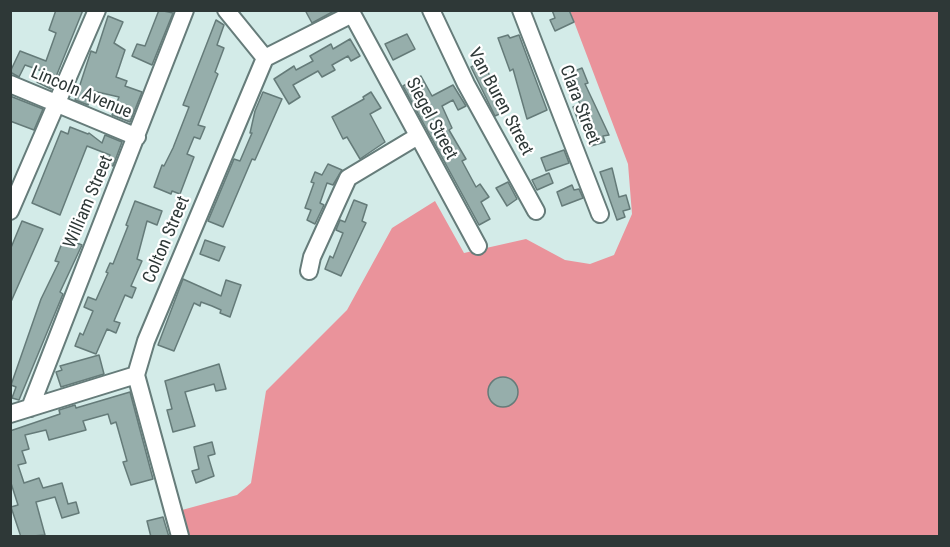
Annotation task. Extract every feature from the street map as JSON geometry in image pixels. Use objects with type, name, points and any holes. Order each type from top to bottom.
[{"type":"street","points":[[10,211],[59,103],[97,10]]},
{"type":"street","name":"William Street","points":[[30,408],[82,269],[137,137],[185,10]]},
{"type":"street","points":[[226,10],[265,58],[351,12]]},
{"type":"street","name":"Van Buren Street","points":[[431,10],[466,84],[536,211]]},
{"type":"street","name":"Clara Street","points":[[521,10],[600,214]]},
{"type":"street","name":"Siegel Street","points":[[351,12],[478,246]]},
{"type":"street","name":"Colton Street","points":[[136,375],[146,341],[265,58]]},
{"type":"street","name":"Lincoln Avenue","points":[[10,84],[137,137]]},
{"type":"street","points":[[307,259],[348,178],[418,136]]},
{"type":"street","points":[[10,414],[136,375],[180,537]]},
{"type":"shaded area","points":[[570,11],[939,11],[939,536],[188,536],[182,510],[237,495],[251,483],[266,391],[347,310],[392,228],[435,201],[464,253],[526,239],[565,260],[590,264],[614,255],[632,214],[628,164]]},
{"type":"building","points":[[56,10],[83,10],[51,89],[37,82],[42,71],[25,65],[19,77],[10,72],[20,51],[46,61],[56,33],[49,30]]},
{"type":"building","points":[[159,10],[173,13],[152,65],[132,56],[137,44],[145,46]]},
{"type":"building","points":[[305,10],[336,10],[312,23]]},
{"type":"building","points":[[552,10],[569,10],[574,22],[555,31],[550,20],[555,18]]},
{"type":"building","points":[[108,16],[123,22],[114,43],[125,50],[116,77],[127,81],[125,86],[142,92],[130,122],[112,115],[119,97],[93,91],[88,105],[75,100],[91,51],[96,53]]},
{"type":"building","points":[[216,20],[224,25],[217,45],[224,48],[215,72],[218,74],[198,125],[205,127],[200,139],[194,137],[187,154],[194,157],[180,194],[172,191],[171,194],[154,187],[189,107],[183,105]]},
{"type":"building","points":[[407,34],[415,49],[393,60],[385,44]]},
{"type":"building","points":[[508,35],[510,38],[519,35],[547,110],[527,119],[513,69],[510,71],[498,38]]},
{"type":"building","points":[[350,39],[360,56],[351,61],[348,56],[332,65],[335,70],[322,77],[318,71],[293,85],[300,97],[289,104],[274,79],[294,66],[296,70],[313,61],[310,56],[331,44],[333,49]]},
{"type":"building","points":[[483,61],[494,85],[498,84],[501,94],[499,95],[506,111],[495,116],[471,67]]},
{"type":"building","points":[[582,68],[588,83],[585,84],[609,135],[603,136],[605,142],[591,146],[583,121],[579,123],[573,107],[580,104],[567,74]]},
{"type":"building","points":[[421,76],[432,96],[453,85],[466,106],[458,110],[453,100],[442,106],[452,128],[449,130],[466,159],[462,161],[476,187],[480,184],[489,197],[481,202],[490,219],[479,225],[403,86]]},
{"type":"building","points":[[263,92],[282,99],[255,160],[252,159],[223,227],[208,221],[234,159],[240,161],[252,133],[250,133],[255,111]]},
{"type":"building","points":[[371,92],[381,108],[370,114],[385,142],[360,159],[347,137],[343,139],[332,117],[364,99],[363,97]]},
{"type":"building","points":[[10,96],[43,109],[34,130],[10,121]]},
{"type":"building","points":[[70,127],[89,133],[102,143],[105,135],[122,142],[113,166],[106,163],[110,155],[87,146],[60,215],[32,203],[61,131],[68,134]]},
{"type":"building","points":[[564,150],[569,163],[546,171],[541,158]]},
{"type":"building","points":[[328,164],[342,170],[333,185],[327,183],[320,203],[324,205],[315,224],[307,220],[311,210],[305,208],[314,183],[311,182],[315,172],[322,175]]},
{"type":"building","points":[[612,168],[619,197],[626,195],[630,209],[623,211],[625,217],[617,220],[600,172]]},
{"type":"building","points":[[549,173],[553,183],[537,190],[532,180]]},
{"type":"building","points":[[508,182],[517,199],[507,206],[496,188]]},
{"type":"building","points":[[572,185],[574,190],[579,189],[583,198],[562,206],[557,192]]},
{"type":"building","points":[[354,200],[367,205],[362,221],[366,223],[341,276],[325,269],[330,256],[333,258],[343,233],[336,230],[340,220],[345,222]]},
{"type":"building","points":[[135,201],[162,211],[157,225],[147,221],[137,259],[142,261],[131,286],[136,288],[132,298],[125,295],[114,321],[120,323],[116,333],[107,329],[96,354],[75,346],[80,333],[83,335],[93,311],[84,307],[88,297],[96,300],[108,273],[106,272],[110,263],[113,264],[128,226],[126,225]]},
{"type":"building","points":[[22,221],[43,229],[10,304],[10,250]]},
{"type":"building","points":[[64,238],[82,245],[60,292],[63,294],[19,400],[12,398],[16,387],[11,385],[41,299],[59,262],[55,261]]},
{"type":"building","points":[[205,240],[225,247],[219,261],[200,254]]},
{"type":"building","points":[[183,279],[221,296],[226,280],[241,285],[230,317],[220,313],[221,310],[212,306],[201,302],[200,306],[194,303],[174,351],[158,345]]},
{"type":"building","points":[[99,355],[104,374],[61,387],[56,372],[62,370],[60,366]]},
{"type":"building","points":[[219,364],[226,389],[216,391],[214,384],[185,392],[195,426],[173,432],[167,410],[172,409],[165,381]]},
{"type":"building","points":[[503,377],[514,381],[518,392],[514,403],[503,407],[492,403],[488,392],[492,381]]},
{"type":"building","points":[[130,392],[153,479],[131,485],[123,462],[127,461],[116,422],[111,424],[108,414],[83,421],[86,430],[49,440],[46,430],[25,435],[29,449],[22,451],[26,463],[18,465],[24,483],[39,478],[43,488],[62,483],[68,504],[76,502],[79,513],[62,518],[55,497],[36,502],[45,535],[21,537],[11,507],[18,505],[10,480],[10,431],[60,414],[59,410],[75,405],[76,408]]},
{"type":"building","points":[[212,442],[215,454],[208,456],[214,476],[196,483],[192,471],[199,469],[194,447]]},
{"type":"building","points":[[163,517],[169,537],[151,537],[147,521]]}]
